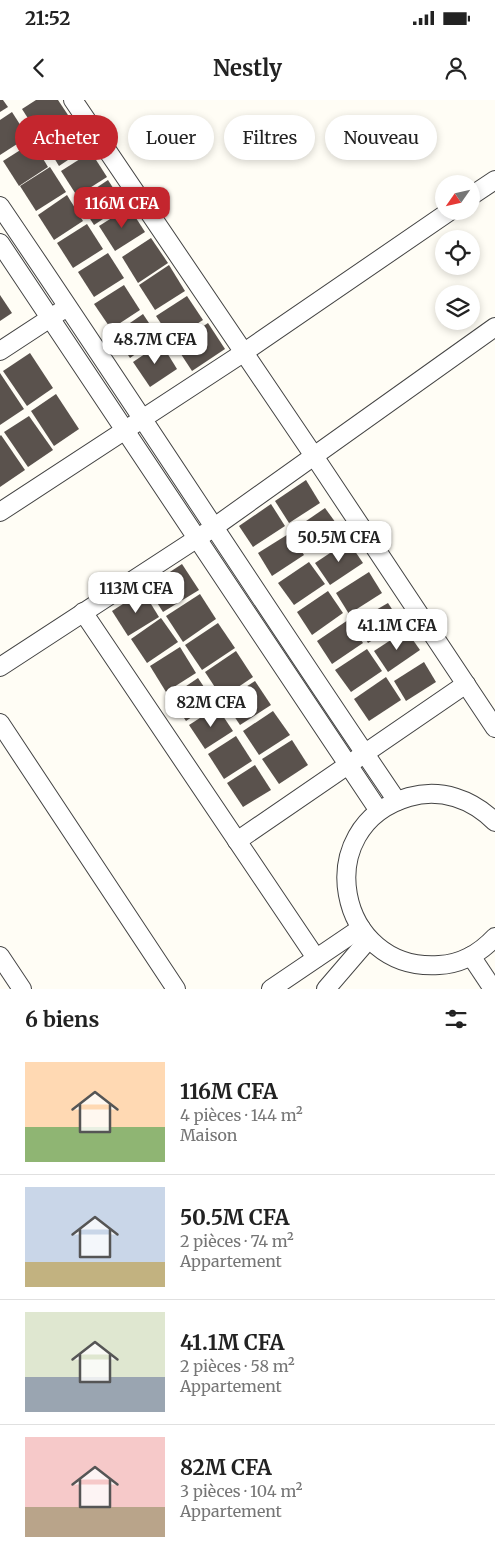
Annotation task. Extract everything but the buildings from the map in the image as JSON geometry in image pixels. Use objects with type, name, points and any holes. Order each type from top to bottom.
[{"type":"street","points":[[73,100],[495,728]]},
{"type":"street","points":[[480,190],[495,180]]},
{"type":"street","points":[[0,206],[68,306],[213,528],[397,801]]},
{"type":"street","points":[[0,512],[243,353],[437,220]]},
{"type":"street","points":[[0,243],[379,811]]},
{"type":"street","points":[[0,351],[68,306]]},
{"type":"street","points":[[0,667],[213,528],[495,327]]},
{"type":"street","points":[[83,612],[316,958]]},
{"type":"street","points":[[237,841],[466,684]]},
{"type":"street","points":[[0,723],[176,989]]},
{"type":"street","points":[[493,944],[457,962],[444,965],[416,964],[391,956],[365,934],[353,916],[348,902],[346,873],[352,845],[359,832],[379,811],[397,801],[419,794],[448,795],[474,805],[495,822]]},
{"type":"street","points":[[271,989],[316,958],[365,934]]},
{"type":"street","points":[[326,989],[365,934]]},
{"type":"street","points":[[0,956],[22,989]]},
{"type":"street","points":[[471,956],[493,989]]}]
